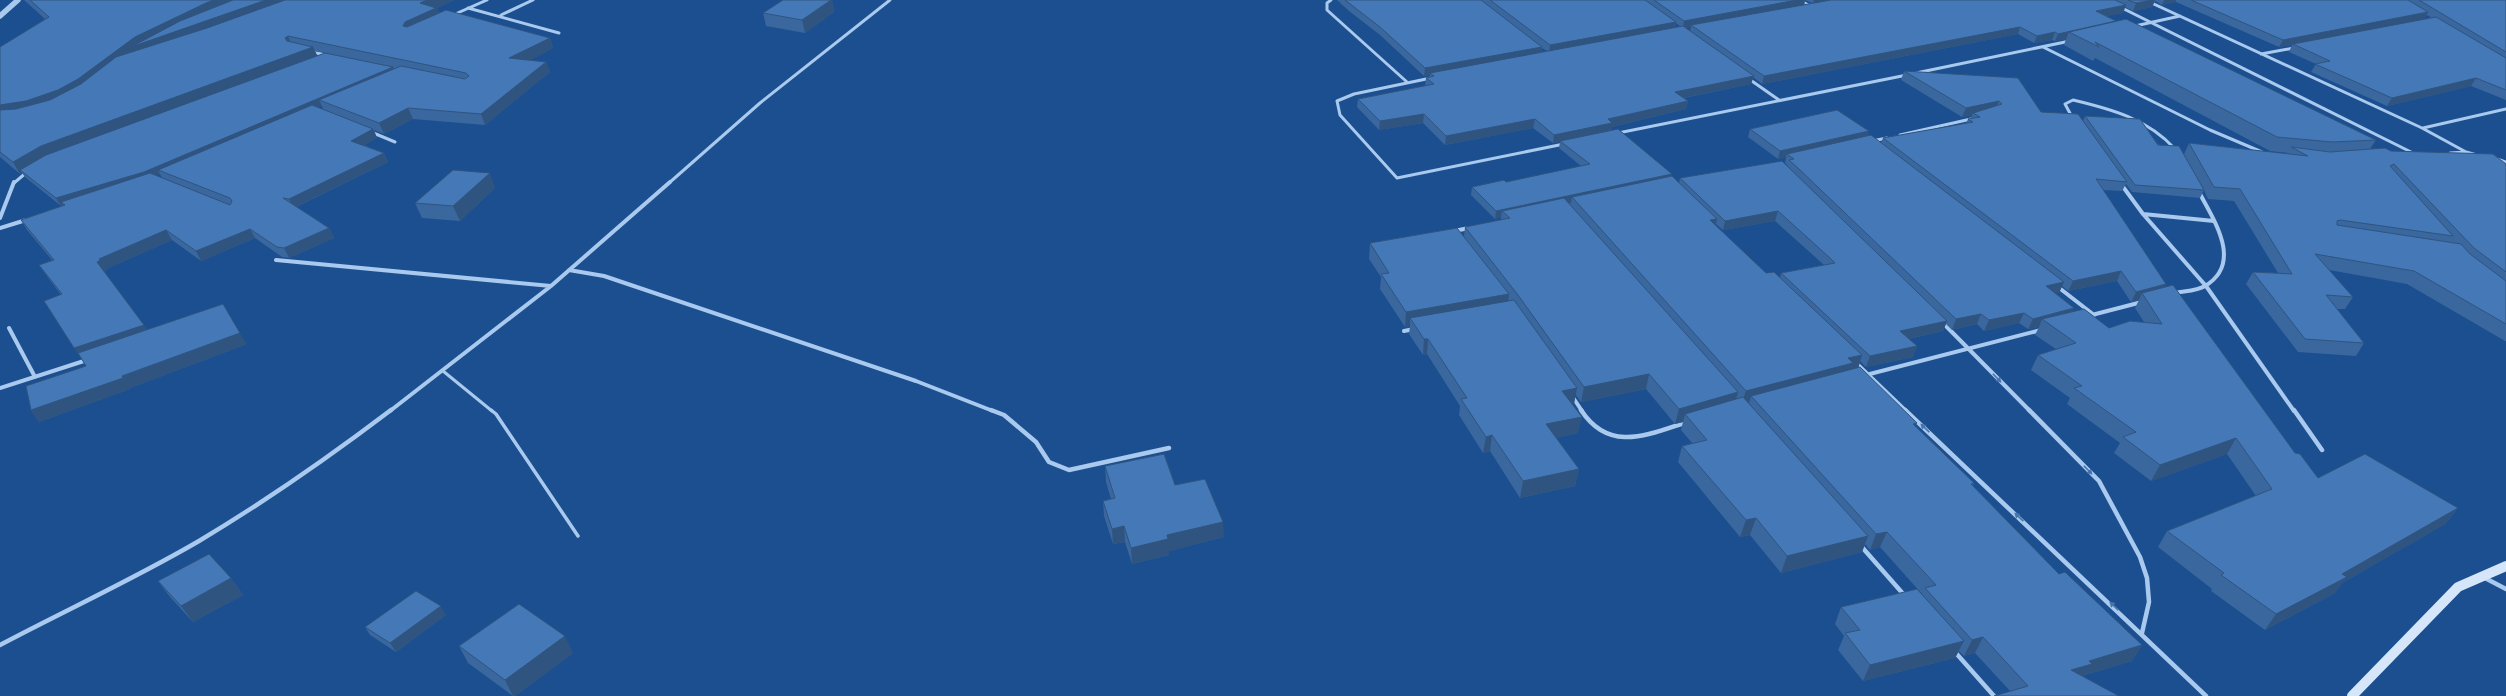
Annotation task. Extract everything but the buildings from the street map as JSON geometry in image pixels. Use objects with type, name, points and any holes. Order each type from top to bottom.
[{"type":"main road","points":[[2353,696],[2458,587],[2506,566]]},
{"type":"street","points":[[0,16],[18,0]]},
{"type":"street","points":[[446,18],[486,0]]},
{"type":"street","points":[[501,16],[533,0]]},
{"type":"street","points":[[0,645],[136,575],[252,509],[322,462],[443,371],[550,286],[760,103],[890,0]]},
{"type":"street","points":[[1331,0],[1327,3],[1327,10],[1407,82]]},
{"type":"street","points":[[1799,0],[1812,7]]},
{"type":"street","points":[[2145,0],[2422,128],[2466,152],[2479,155]]},
{"type":"street","points":[[1804,9],[1819,6]]},
{"type":"street","points":[[2118,6],[2420,156],[2406,157]]},
{"type":"street","points":[[468,8],[559,33]]},
{"type":"street","points":[[2128,27],[2180,16]]},
{"type":"street","points":[[1616,134],[2074,40]]},
{"type":"street","points":[[2043,47],[2210,130],[2244,146],[2269,154]]},
{"type":"street","points":[[2261,54],[2300,47]]},
{"type":"street","points":[[308,52],[330,56],[322,59]]},
{"type":"street","points":[[1438,76],[1354,94],[1337,101],[1340,115],[1397,178],[1569,143]]},
{"type":"street","points":[[1748,77],[1779,100]]},
{"type":"street","points":[[2075,121],[2064,104],[2073,100],[2088,103],[2141,122],[2168,139],[2180,154]]},
{"type":"street","points":[[2422,128],[2506,109]]},
{"type":"street","points":[[1875,147],[1869,142],[1974,118]]},
{"type":"street","points":[[367,131],[395,142]]},
{"type":"street","points":[[2447,154],[2466,152]]},
{"type":"street","points":[[2493,158],[2506,162]]},
{"type":"street","points":[[0,218],[14,182],[28,171]]},
{"type":"street","points":[[2116,177],[2143,214],[2206,286],[2322,450]]},
{"type":"street","points":[[2168,295],[2206,286],[2224,267],[2226,247],[2196,188]]},
{"type":"street","points":[[2143,214],[2214,221]]},
{"type":"street","points":[[0,228],[30,219]]},
{"type":"street","points":[[1456,238],[1451,231],[1474,227]]},
{"type":"street","points":[[276,260],[550,286]]},
{"type":"street","points":[[569,270],[604,276],[916,381],[1004,415],[1036,442],[1049,462],[1069,470],[1169,448]]},
{"type":"street","points":[[2056,286],[2094,315]]},
{"type":"street","points":[[2079,319],[2146,301]]},
{"type":"street","points":[[1936,317],[2099,481],[2142,564],[2149,602],[2142,633]]},
{"type":"street","points":[[1853,378],[1970,350],[2050,327]]},
{"type":"street","points":[[9,328],[35,377]]},
{"type":"street","points":[[1404,331],[1420,328]]},
{"type":"street","points":[[0,388],[96,357]]},
{"type":"street","points":[[1851,358],[2142,633],[2206,696]]},
{"type":"street","points":[[1570,393],[1592,424],[1610,436],[1638,436],[1696,420]]},
{"type":"street","points":[[1859,543],[1910,602]]},
{"type":"street","points":[[2482,576],[2506,589]]},
{"type":"street","points":[[1952,649],[1994,696]]},
{"type":"lane","points":[[443,371],[496,414],[578,536]]}]
